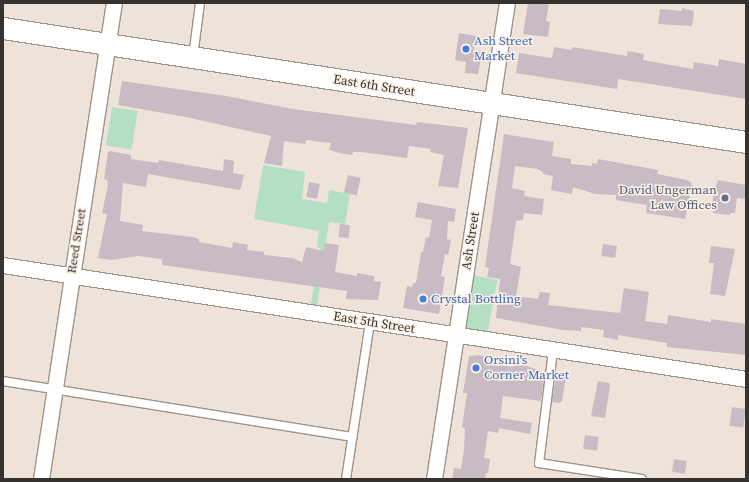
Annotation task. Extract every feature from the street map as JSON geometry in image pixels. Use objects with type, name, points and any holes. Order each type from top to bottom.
[{"type":"main road","name":"East 6th Street","points":[[3,28],[746,142]]},
{"type":"street","name":"Reed Street","points":[[40,479],[114,3]]},
{"type":"street","name":"Ash Street","points":[[434,479],[507,3]]},
{"type":"street","name":"East 5th Street","points":[[3,265],[553,351],[746,379]]},
{"type":"lane","points":[[193,58],[200,3]]},
{"type":"lane","points":[[346,479],[370,322]]},
{"type":"lane","points":[[553,351],[539,463],[642,479]]},
{"type":"lane","points":[[3,381],[353,437]]},
{"type":"green space","points":[[112,107],[138,111],[132,150],[106,146]]},
{"type":"green space","points":[[263,165],[305,172],[302,199],[327,203],[329,190],[350,194],[345,224],[329,222],[317,306],[311,304],[320,248],[317,247],[319,231],[254,219]]},
{"type":"green space","points":[[472,275],[498,280],[487,332],[462,327]]},
{"type":"building","points":[[528,3],[549,3],[546,21],[550,22],[548,37],[523,34]]},
{"type":"building","points":[[682,8],[694,11],[692,26],[658,24],[660,9],[682,11]]},
{"type":"building","points":[[459,33],[476,36],[474,50],[482,53],[478,74],[465,73],[466,62],[455,60]]},
{"type":"building","points":[[554,47],[572,50],[572,47],[627,56],[628,51],[644,54],[643,60],[693,69],[694,62],[718,66],[719,59],[746,64],[746,99],[618,79],[617,89],[516,73],[519,53],[552,58]]},
{"type":"building","points":[[122,81],[226,96],[293,109],[416,125],[417,122],[468,128],[458,188],[438,186],[444,155],[430,152],[431,149],[409,146],[407,158],[361,152],[353,152],[352,155],[329,150],[331,143],[306,140],[305,144],[284,141],[282,166],[264,163],[271,136],[186,117],[118,105]]},
{"type":"building","points":[[504,134],[554,142],[552,156],[571,159],[571,164],[592,166],[592,163],[597,164],[598,159],[658,170],[657,174],[687,180],[691,182],[692,186],[685,219],[646,213],[647,205],[616,200],[616,195],[595,194],[573,187],[572,194],[551,190],[553,176],[543,174],[543,172],[537,169],[515,166],[512,188],[525,191],[524,196],[544,199],[542,215],[524,213],[523,220],[516,221],[510,264],[521,267],[516,296],[538,299],[540,292],[550,293],[548,305],[620,313],[624,288],[649,292],[645,321],[667,324],[668,315],[711,322],[711,319],[746,324],[746,355],[667,347],[667,343],[618,335],[618,340],[603,337],[604,330],[581,327],[581,331],[563,330],[496,318],[500,279],[487,277],[489,268],[485,267]]},
{"type":"building","points":[[110,151],[131,155],[131,159],[158,163],[159,160],[223,171],[224,159],[234,161],[233,173],[244,175],[240,190],[148,174],[146,187],[123,183],[120,221],[143,225],[142,231],[192,237],[199,239],[199,242],[232,248],[233,242],[248,245],[247,250],[264,252],[264,255],[292,258],[302,262],[306,247],[324,251],[325,243],[339,245],[335,272],[357,276],[357,273],[374,276],[374,281],[381,282],[378,300],[346,299],[347,291],[162,265],[162,259],[138,256],[111,260],[98,258],[107,214],[102,213],[108,185],[107,180],[104,179],[108,152]]},
{"type":"building","points":[[348,175],[361,178],[357,195],[344,193]]},
{"type":"building","points":[[718,180],[746,185],[746,199],[737,198],[735,213],[731,213],[730,215],[713,213],[713,194]]},
{"type":"building","points":[[309,182],[320,184],[317,199],[306,197]]},
{"type":"building","points":[[418,202],[456,209],[454,222],[448,221],[447,239],[451,240],[448,255],[445,254],[441,276],[445,277],[439,314],[403,308],[407,286],[412,287],[413,283],[416,283],[421,252],[423,252],[426,237],[429,238],[432,220],[415,217]]},
{"type":"building","points":[[340,224],[350,225],[349,238],[339,237]]},
{"type":"building","points":[[603,244],[617,246],[615,258],[601,256]]},
{"type":"building","points":[[711,246],[735,249],[725,296],[710,294],[714,263],[709,263]]},
{"type":"building","points":[[479,355],[486,357],[485,363],[514,367],[514,362],[545,372],[541,401],[503,396],[500,418],[532,423],[530,434],[499,428],[498,433],[488,431],[484,458],[490,459],[488,473],[486,473],[485,479],[452,479],[454,468],[461,469],[464,450],[465,428],[462,427],[467,393],[463,393],[469,356]]},
{"type":"building","points":[[556,375],[566,377],[562,401],[559,403],[552,402]]},
{"type":"building","points":[[598,381],[609,383],[610,386],[605,418],[591,416]]},
{"type":"building","points":[[732,407],[746,409],[743,428],[729,426]]},
{"type":"building","points":[[585,435],[599,437],[597,451],[583,449]]},
{"type":"building","points":[[674,459],[687,461],[685,474],[672,472]]},
{"type":"place","name":"Ash Street Market","points":[[466,49]]},
{"type":"place","name":"David Ungerman Law Offices","points":[[725,198]]},
{"type":"place","name":"Crystal Bottling","points":[[423,299]]},
{"type":"place","name":"Orsini's Corner Market","points":[[476,368]]}]
